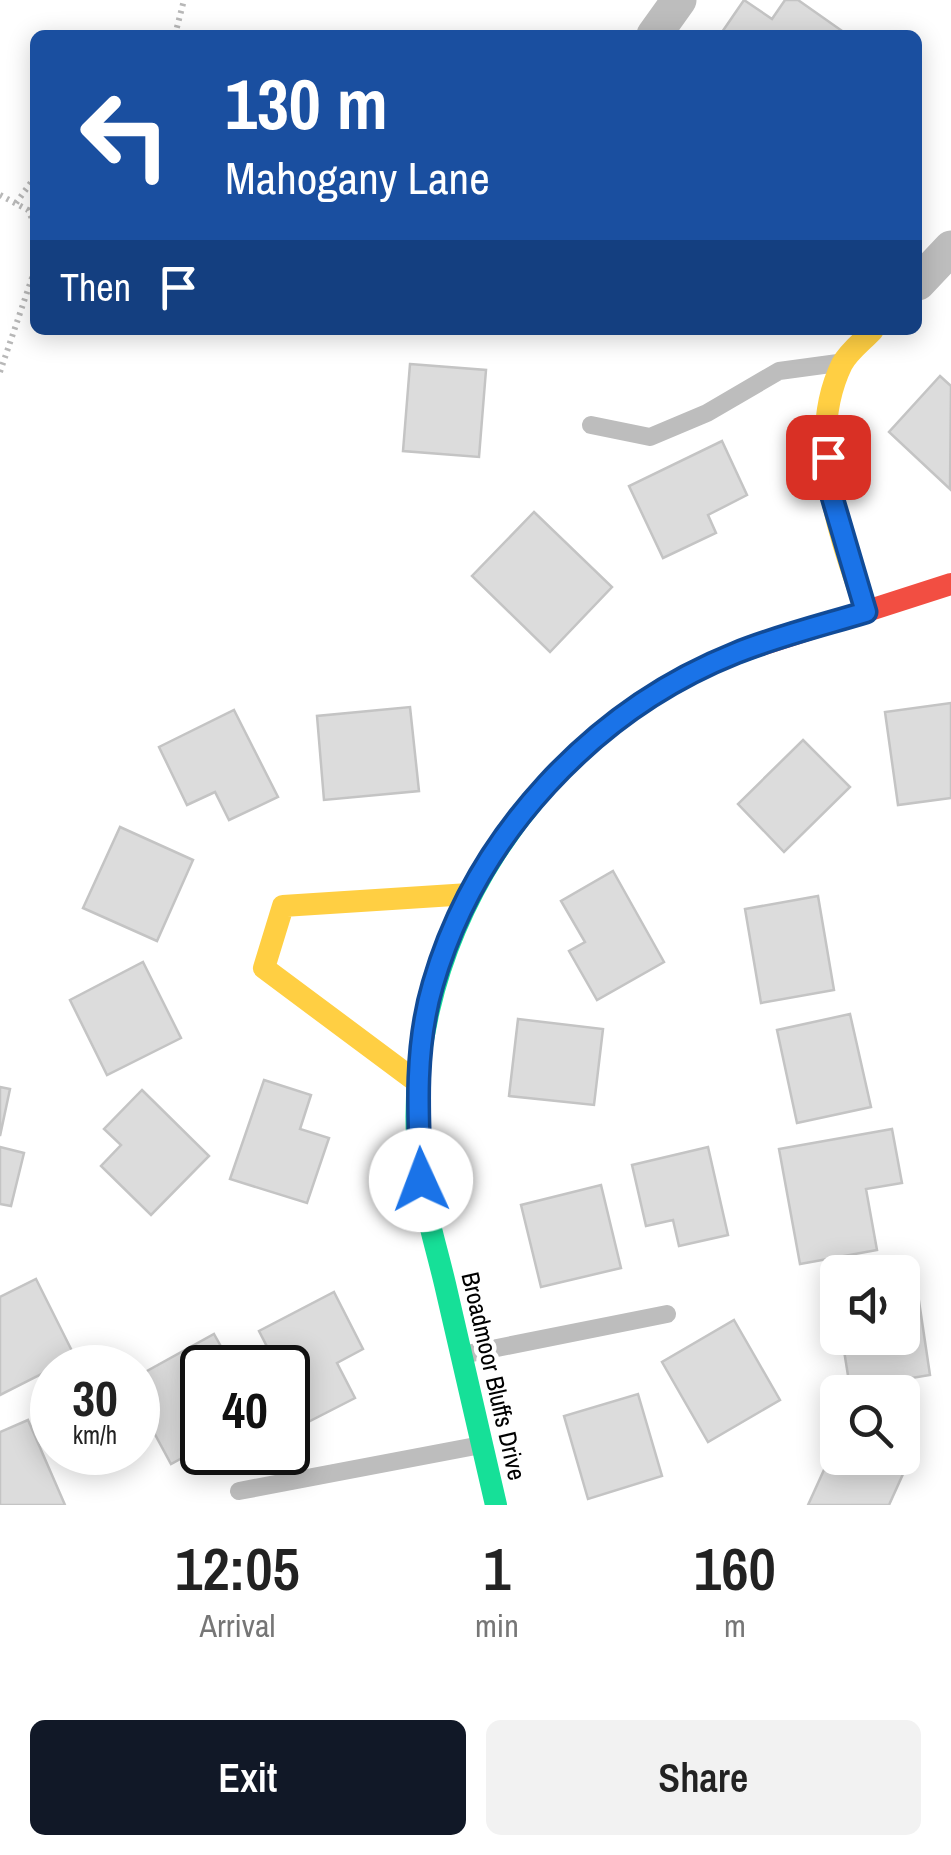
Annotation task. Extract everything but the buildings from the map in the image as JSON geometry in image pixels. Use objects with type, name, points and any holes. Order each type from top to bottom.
[{"type":"street","points":[[657,30],[678,0]]},
{"type":"street","points":[[922,279],[951,248]]},
{"type":"street","points":[[866,612],[830,490],[825,425],[843,362],[868,335]]},
{"type":"street","name":"Broadmoor Bluffs Drive","points":[[496,1505],[421,1180],[417,1082],[432,985],[469,894],[534,794],[596,735],[664,688],[736,653],[951,584]]},
{"type":"street","points":[[417,1082],[264,968],[283,906],[469,894]]},
{"type":"lane","points":[[591,425],[650,437],[707,413],[779,370],[843,362]]},
{"type":"lane","points":[[461,1356],[667,1314]]},
{"type":"lane","points":[[239,1491],[481,1445]]},
{"type":"path","points":[[177,30],[184,0]]},
{"type":"path","points":[[16,203],[30,184]]},
{"type":"path","points":[[0,195],[30,215]]},
{"type":"path","points":[[0,372],[30,284]]},
{"type":"traffic: fast","points":[[496,1505],[421,1181],[417,1094],[429,1009],[456,928],[496,853],[548,785],[610,726],[682,679],[761,645]]},
{"type":"traffic: slow","points":[[866,612],[830,489],[826,425],[831,394],[842,364],[868,335]]},
{"type":"traffic: slow","points":[[417,1082],[264,968],[283,906],[469,894]]},
{"type":"traffic: jam","points":[[761,645],[951,584]]},
{"type":"route","points":[[421,1180],[417,1082],[432,985],[469,894],[534,794],[596,735],[664,688],[736,653],[866,612],[830,490],[828,457]]}]
